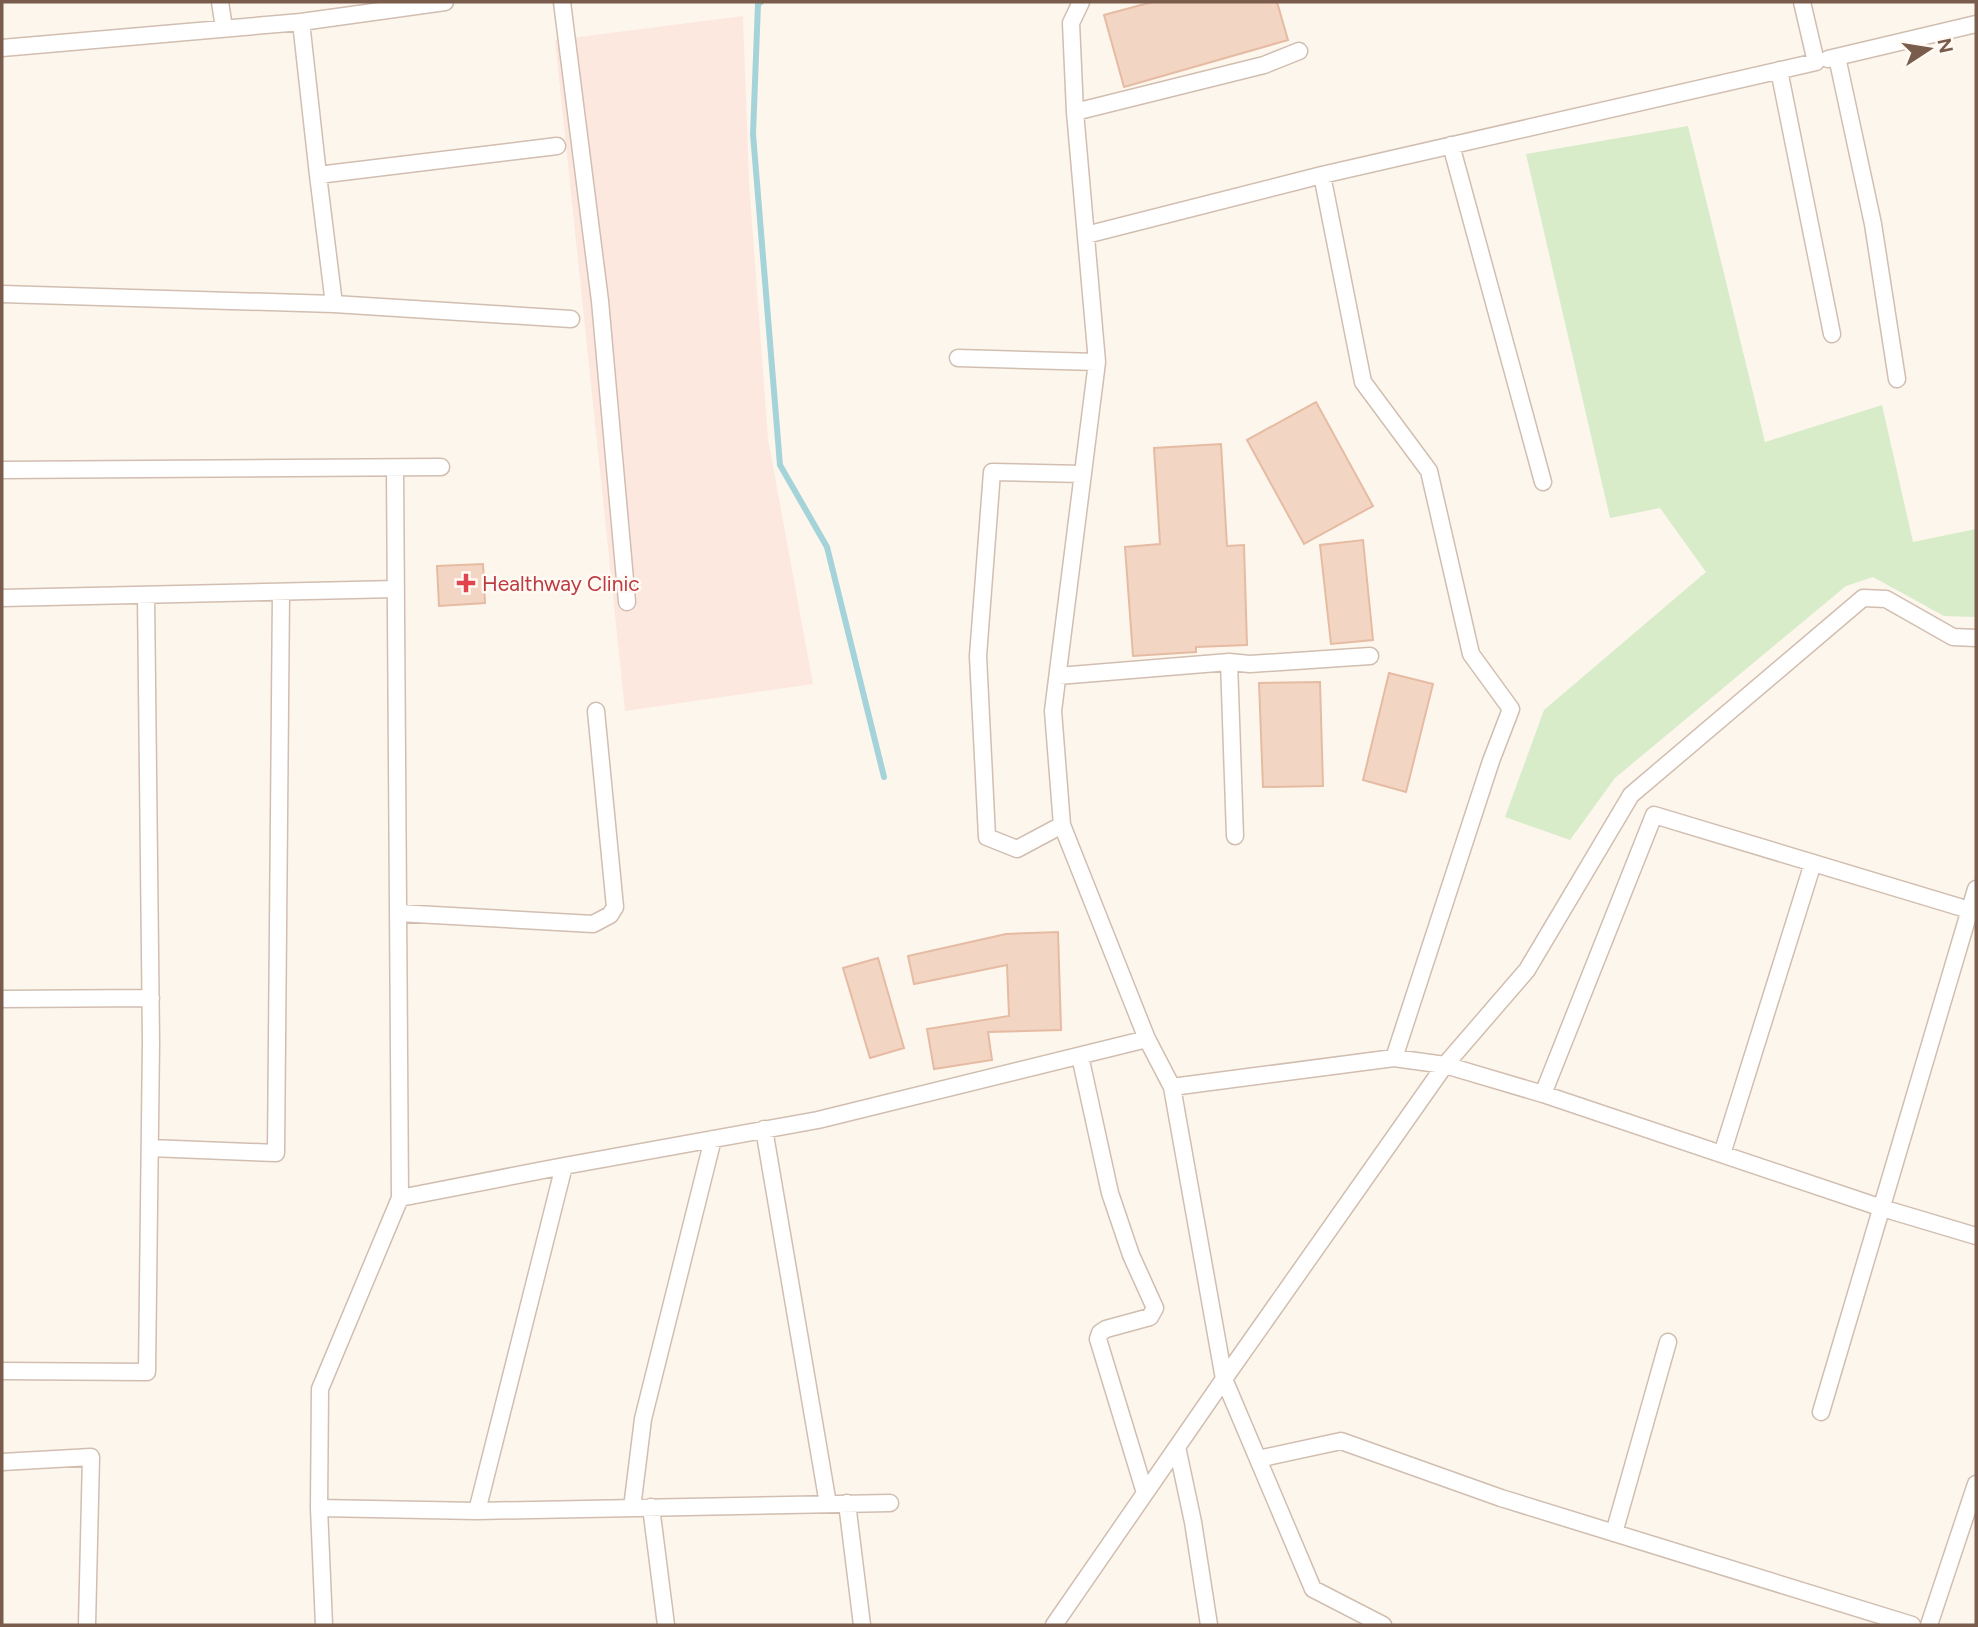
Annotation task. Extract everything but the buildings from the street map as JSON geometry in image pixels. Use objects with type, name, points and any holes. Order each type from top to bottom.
[{"type":"street","points":[[220,2],[224,28]]},
{"type":"street","points":[[2,48],[301,22],[445,2]]},
{"type":"street","points":[[562,2],[600,301],[627,602]]},
{"type":"street","points":[[1081,2],[1071,23],[1075,112],[1097,362],[1053,712],[1062,825],[1147,1039],[1172,1087],[1224,1379],[1313,1589],[1383,1625]]},
{"type":"street","points":[[1802,2],[1816,62]]},
{"type":"street","points":[[301,22],[334,304]]},
{"type":"street","points":[[1086,235],[1322,175],[1976,24]]},
{"type":"street","points":[[1075,112],[1264,65],[1299,51]]},
{"type":"street","points":[[1837,57],[1872,224],[1897,379]]},
{"type":"street","points":[[1779,70],[1832,334]]},
{"type":"street","points":[[1451,145],[1543,482]]},
{"type":"street","points":[[318,175],[557,146]]},
{"type":"street","points":[[1322,175],[1363,382],[1429,471],[1471,654],[1511,709],[1491,761],[1394,1058]]},
{"type":"street","points":[[2,294],[334,304],[570,319]]},
{"type":"street","points":[[958,358],[1097,362]]},
{"type":"street","points":[[2,470],[441,467]]},
{"type":"street","points":[[324,1625],[318,1508],[320,1389],[400,1198],[396,468]]},
{"type":"street","points":[[1062,825],[1017,849],[987,837],[978,656],[992,472],[1083,474]]},
{"type":"street","points":[[2,598],[396,589]]},
{"type":"street","points":[[150,1148],[276,1153],[281,592]]},
{"type":"street","points":[[2,1371],[147,1372],[151,998],[146,595]]},
{"type":"street","points":[[1054,1625],[1445,1065],[1527,970],[1631,795],[1863,598],[1886,599],[1953,637],[1976,638]]},
{"type":"street","points":[[1058,676],[1229,662],[1250,664],[1370,656]]},
{"type":"street","points":[[1229,662],[1235,836]]},
{"type":"street","points":[[398,913],[593,924],[610,915],[615,907],[596,711]]},
{"type":"street","points":[[1543,1094],[1654,815],[1973,911]]},
{"type":"street","points":[[1722,1154],[1813,863]]},
{"type":"street","points":[[1821,1412],[1973,911],[1976,889]]},
{"type":"street","points":[[2,999],[151,998]]},
{"type":"street","points":[[400,1198],[818,1120],[1147,1039]]},
{"type":"street","points":[[1080,1056],[1110,1193],[1131,1255],[1155,1308],[1150,1317],[1106,1329],[1100,1333],[1098,1339],[1145,1493]]},
{"type":"street","points":[[1172,1087],[1394,1058],[1445,1065],[1543,1094],[1882,1208],[1976,1236]]},
{"type":"street","points":[[764,1129],[828,1504]]},
{"type":"street","points":[[632,1508],[643,1419],[713,1139]]},
{"type":"street","points":[[477,1511],[564,1166]]},
{"type":"street","points":[[1614,1533],[1668,1342]]},
{"type":"street","points":[[1258,1459],[1341,1441],[1501,1498],[1912,1625]]},
{"type":"street","points":[[1177,1447],[1193,1522],[1209,1625]]},
{"type":"street","points":[[2,1462],[91,1457],[87,1625]]},
{"type":"street","points":[[1929,1625],[1976,1484]]},
{"type":"street","points":[[847,1503],[862,1625]]},
{"type":"street","points":[[318,1508],[477,1511],[890,1503]]},
{"type":"street","points":[[651,1507],[666,1625]]},
{"type":"shaded area","points":[[743,16],[749,182],[768,439],[813,684],[625,711],[555,40]]},
{"type":"green space","points":[[1688,126],[1765,442],[1882,405],[1913,542],[1976,529],[1976,617],[1944,616],[1873,577],[1846,586],[1615,778],[1570,840],[1505,817],[1544,710],[1706,572],[1660,508],[1610,518],[1526,154]]},
{"type":"waterway","points":[[761,2],[758,4],[753,134],[780,465],[827,547],[884,777]]},
{"type":"place","name":"Healthway Clinic","points":[[466,583]]}]
